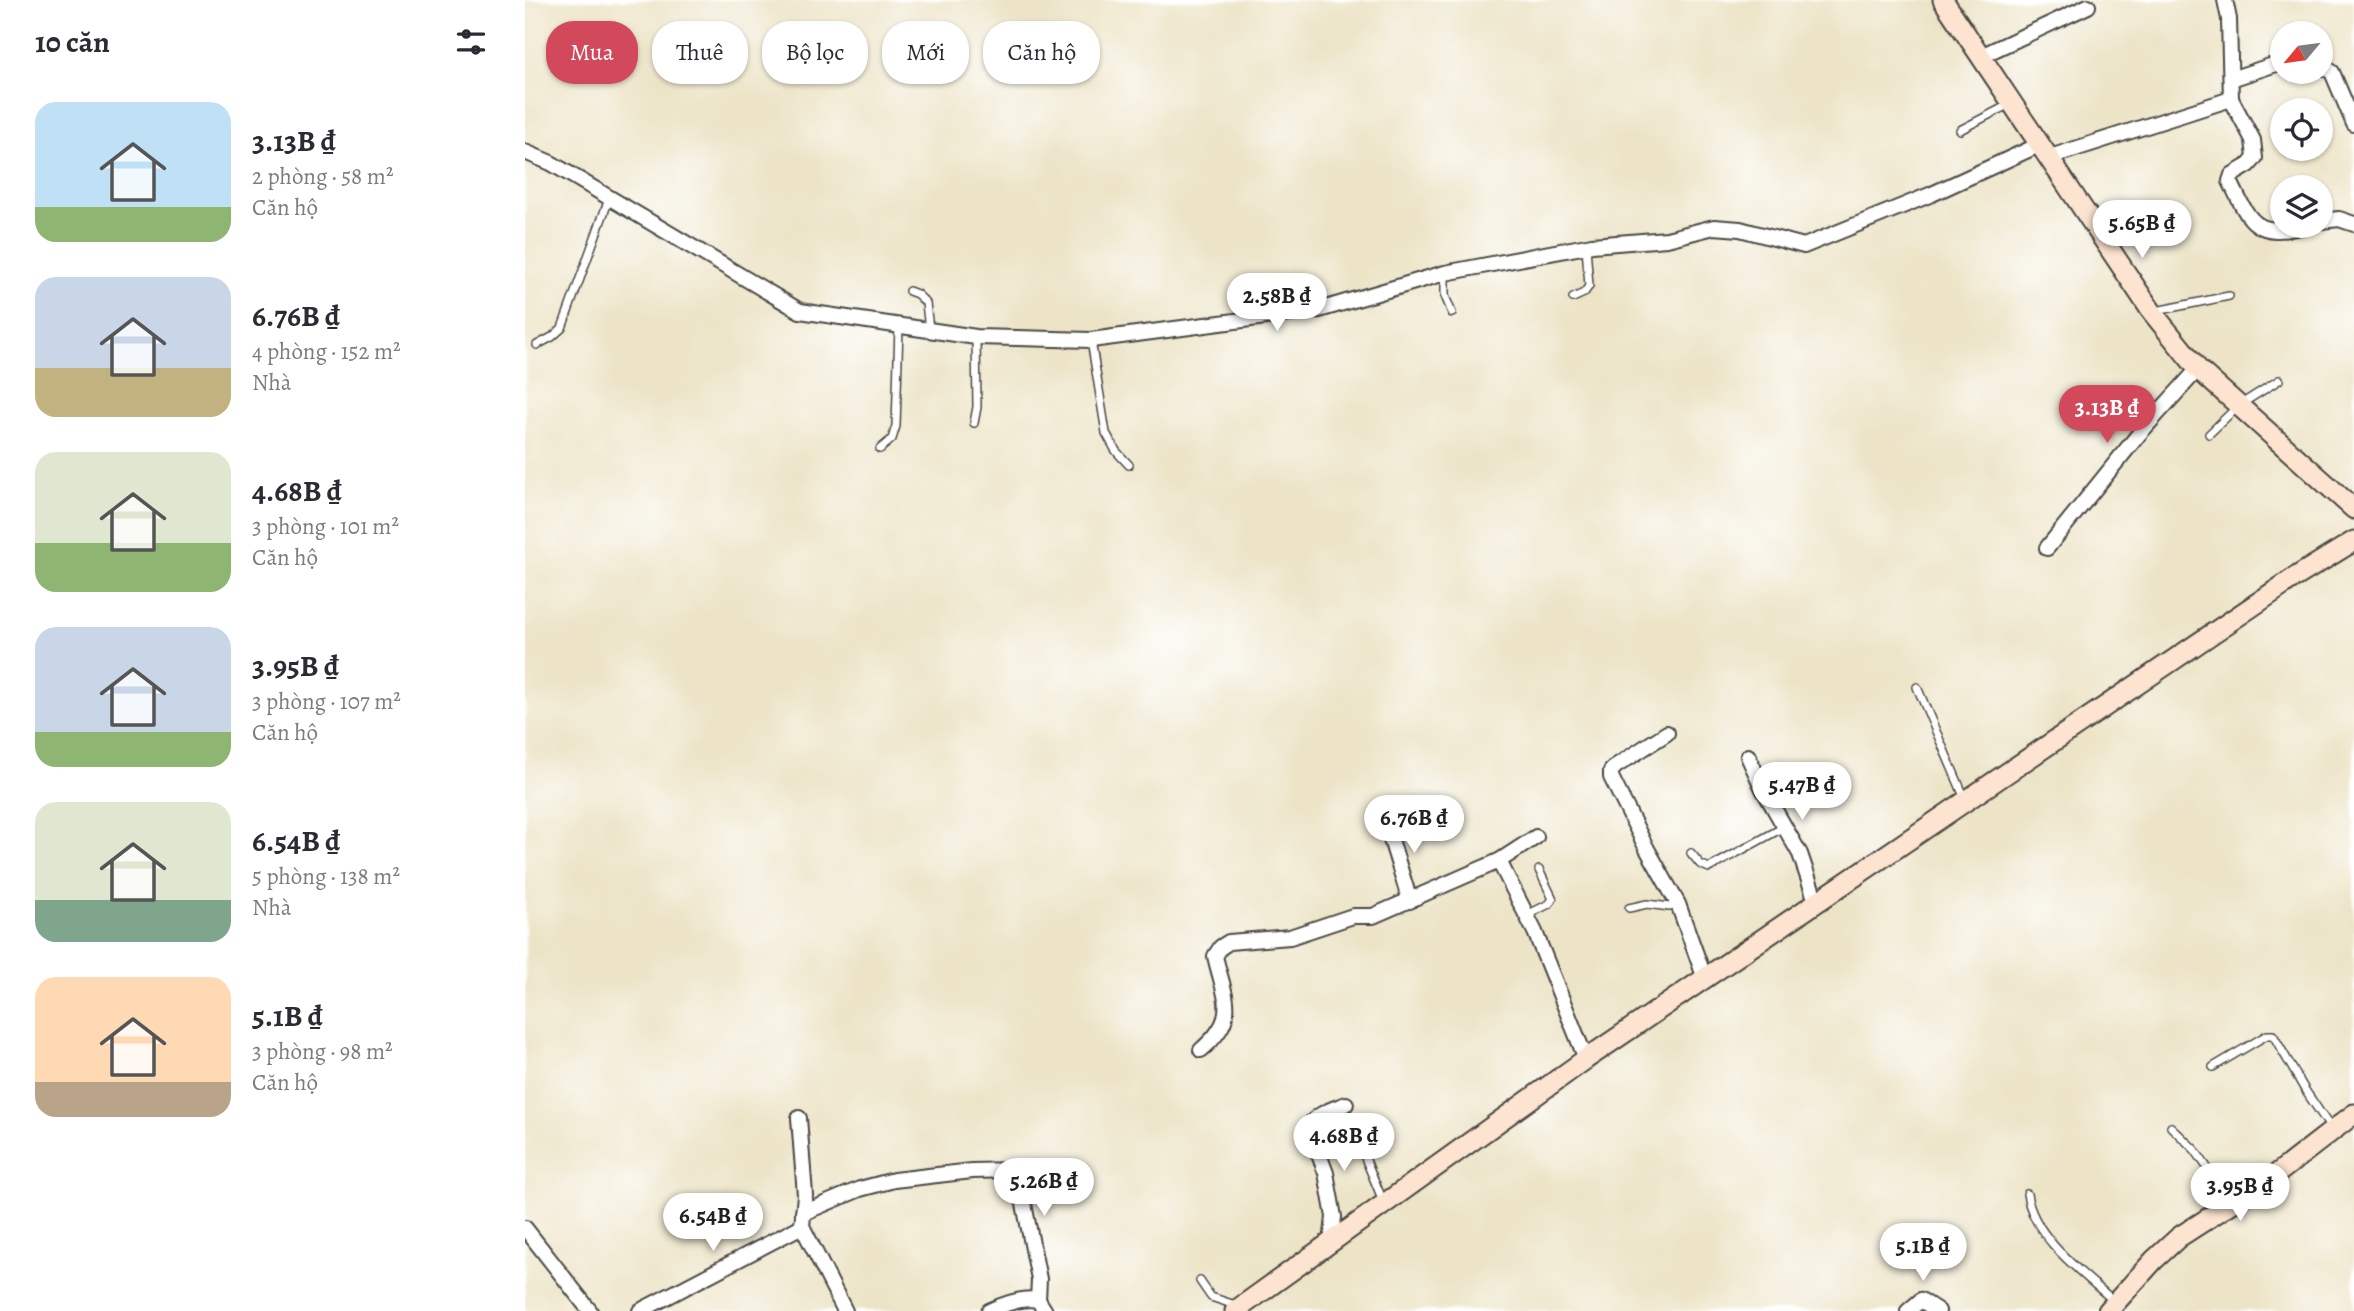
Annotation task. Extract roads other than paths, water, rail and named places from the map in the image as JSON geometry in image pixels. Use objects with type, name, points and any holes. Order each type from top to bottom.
[{"type":"street","points":[[1943,0],[2152,312],[2198,369],[2354,509]]},
{"type":"street","points":[[2225,0],[2229,19],[2231,99],[2253,140],[2255,158],[2249,166],[2232,175],[2230,181],[2248,218],[2254,224],[2270,229]]},
{"type":"street","points":[[1981,56],[2088,6]]},
{"type":"street","points":[[2231,79],[2270,66]]},
{"type":"street","points":[[2333,74],[2354,124]]},
{"type":"street","points":[[525,152],[551,163],[790,306],[815,313],[975,337],[1091,340],[1319,310],[1445,273],[1586,246],[1667,239],[1714,227],[1740,229],[1804,246],[2045,151],[2231,99]]},
{"type":"street","points":[[2333,220],[2354,224]]},
{"type":"street","points":[[2047,548],[2139,434],[2198,369]]},
{"type":"street","points":[[1235,1310],[1586,1059],[2294,578],[2354,541]]},
{"type":"street","points":[[1667,733],[1611,771],[1611,777],[1678,904],[1705,979]]},
{"type":"street","points":[[1748,756],[1800,854],[1817,904]]},
{"type":"street","points":[[1385,820],[1410,901]]},
{"type":"street","points":[[1201,1050],[1223,1027],[1227,1013],[1215,956],[1221,947],[1229,942],[1290,937],[1353,916],[1373,916],[1499,861],[1536,838]]},
{"type":"street","points":[[1499,861],[1527,915],[1586,1059]]},
{"type":"street","points":[[1331,1242],[1334,1217],[1326,1173],[1309,1128],[1318,1116],[1346,1104]]},
{"type":"street","points":[[2112,1307],[2154,1260],[2179,1237],[2274,1176],[2354,1114]]},
{"type":"street","points":[[799,1118],[805,1195],[802,1220],[845,1311]]},
{"type":"street","points":[[640,1311],[860,1189],[894,1180],[1014,1170],[1019,1180],[1042,1305],[1017,1301],[989,1311]]},
{"type":"street","points":[[525,1228],[590,1311]]},
{"type":"street","points":[[1908,1311],[1921,1300],[1938,1311]]},
{"type":"lane","points":[[1960,130],[2012,102]]},
{"type":"lane","points":[[537,345],[562,328],[609,199]]},
{"type":"lane","points":[[1573,298],[1584,293],[1589,286],[1586,246]]},
{"type":"lane","points":[[1445,273],[1445,296],[1452,313]]},
{"type":"lane","points":[[909,291],[926,303],[929,329]]},
{"type":"lane","points":[[2152,312],[2229,296]]},
{"type":"lane","points":[[880,449],[892,439],[896,426],[899,326]]},
{"type":"lane","points":[[974,423],[977,407],[975,337]]},
{"type":"lane","points":[[1091,340],[1106,433],[1129,466]]},
{"type":"lane","points":[[2209,434],[2238,406],[2279,380]]},
{"type":"lane","points":[[1917,687],[1966,801]]},
{"type":"lane","points":[[1691,853],[1700,864],[1709,868],[1784,827]]},
{"type":"lane","points":[[1527,915],[1549,904],[1553,899],[1539,870]]},
{"type":"lane","points":[[1629,908],[1647,904],[1670,907],[1678,904]]},
{"type":"lane","points":[[2213,1067],[2267,1035],[2273,1035],[2332,1130]]},
{"type":"lane","points":[[2171,1127],[2195,1150],[2232,1204]]},
{"type":"lane","points":[[1358,1141],[1385,1205]]},
{"type":"lane","points":[[2027,1194],[2032,1215],[2044,1235],[2112,1307]]},
{"type":"lane","points":[[1200,1281],[1211,1297],[1232,1304],[1235,1310]]}]
